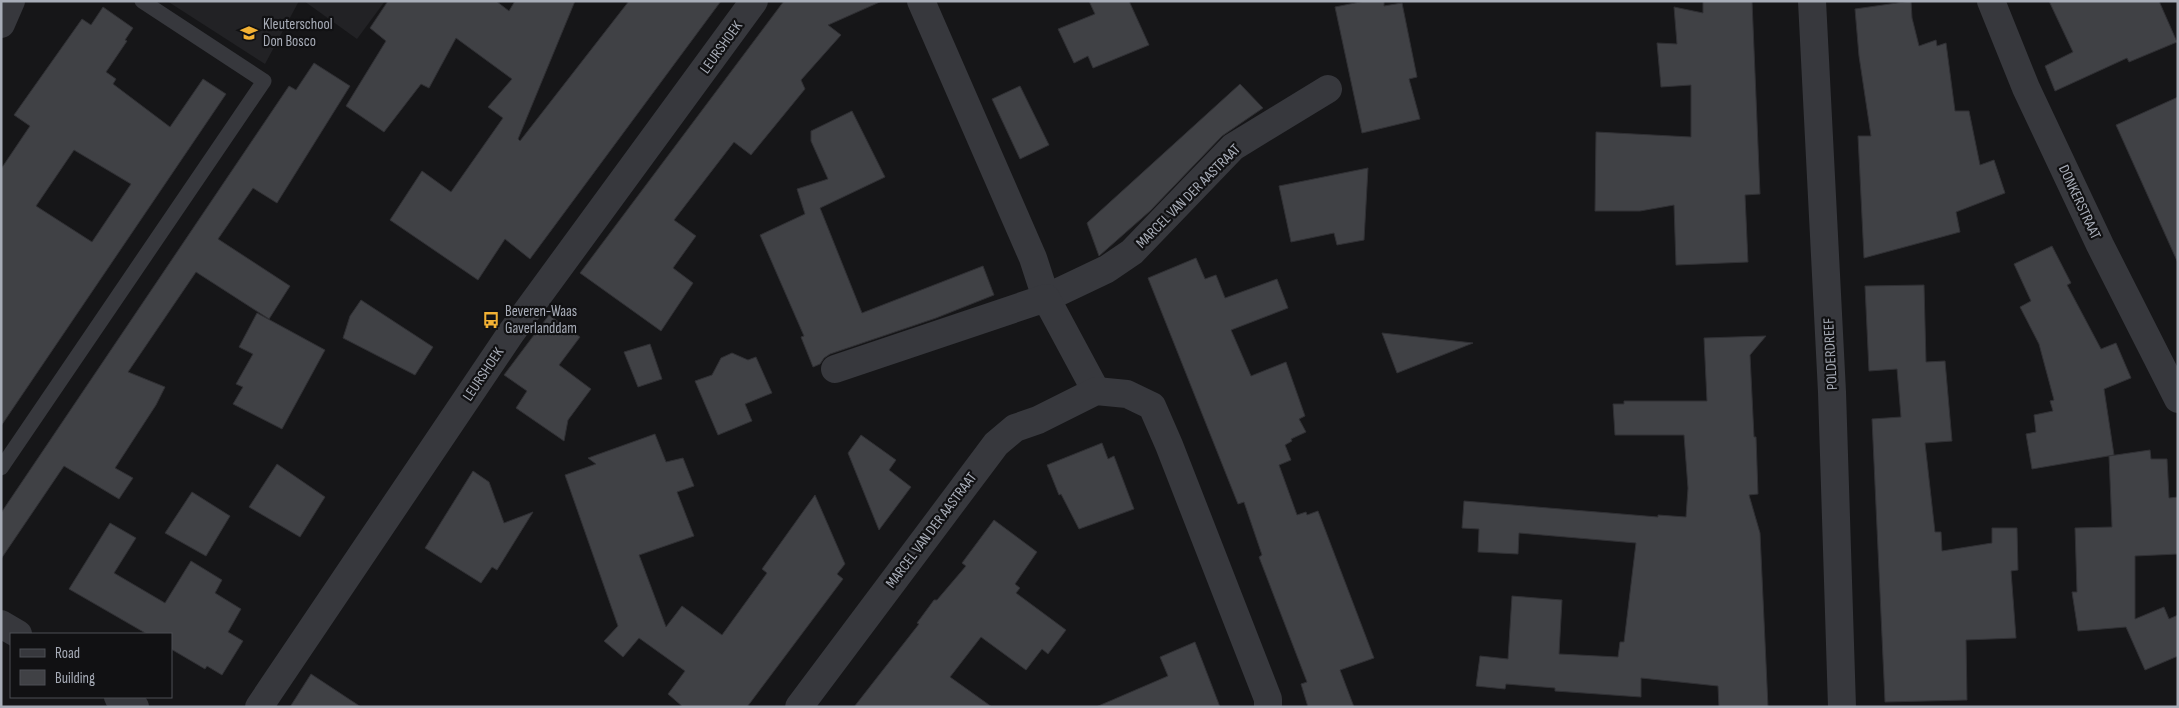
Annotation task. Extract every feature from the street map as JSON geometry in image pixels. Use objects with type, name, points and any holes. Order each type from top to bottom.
[{"type":"street","points":[[1,24],[11,1]]},
{"type":"street","name":"LEURSHOEK","points":[[259,707],[511,333],[754,1]]},
{"type":"street","points":[[921,1],[1033,258],[1046,298],[1096,391],[1127,394],[1152,406],[1268,699],[1268,707]]},
{"type":"street","name":"POLDERDREEF","points":[[1812,1],[1832,392],[1842,707]]},
{"type":"street","name":"DONKERSTRAAT","points":[[1992,1],[2026,88],[2100,245],[2178,398]]},
{"type":"street","name":"MARCEL VAN DER AASTRAAT","points":[[835,369],[1046,298],[1107,270],[1132,252],[1232,147],[1328,89]]},
{"type":"street","name":"MARCEL VAN DER AASTRAAT","points":[[799,707],[996,444],[1015,428],[1038,420],[1096,391]]},
{"type":"street","points":[[1,624],[16,633]]},
{"type":"street","points":[[120,698],[134,707]]},
{"type":"lane","points":[[1,468],[264,82],[142,1]]},
{"type":"shaded area","name":"Kleuterschool Don Bosco","points":[[167,1],[299,1],[265,64]]},
{"type":"shaded area","name":"Kleuterschool Don Bosco","points":[[304,1],[385,1],[357,39]]},
{"type":"building","points":[[388,1],[496,1],[509,11],[515,1],[575,1],[518,139],[520,141],[629,1],[721,1],[530,259],[505,239],[478,280],[390,220],[422,171],[451,192],[503,118],[488,107],[512,79],[456,38],[429,88],[421,84],[384,132],[346,106],[386,41],[370,28]]},
{"type":"building","points":[[784,1],[882,1],[828,25],[841,35],[801,80],[805,89],[751,155],[734,142],[674,220],[696,236],[673,268],[693,283],[661,331],[580,273]]},
{"type":"building","points":[[1089,1],[1129,1],[1149,45],[1093,68],[1088,56],[1074,63],[1058,29],[1095,14]]},
{"type":"building","points":[[1365,1],[1384,1],[1384,6],[1402,3],[1417,77],[1409,79],[1420,119],[1362,133],[1335,7]]},
{"type":"building","points":[[1703,1],[1752,1],[1760,194],[1745,195],[1748,262],[1676,265],[1674,205],[1640,211],[1595,211],[1596,132],[1691,137],[1691,85],[1661,87],[1657,43],[1677,44],[1674,7],[1703,13]]},
{"type":"building","points":[[1911,1],[1912,18],[1919,46],[1936,40],[1937,46],[1946,43],[1955,111],[1969,111],[1980,165],[1994,160],[2005,193],[1956,212],[1960,232],[1864,258],[1858,136],[1871,136],[1859,56],[1855,9]]},
{"type":"building","points":[[2049,1],[2159,1],[2177,42],[2129,62],[2127,58],[2055,91],[2045,66],[2073,52]]},
{"type":"building","points":[[103,7],[133,28],[125,40],[127,41],[106,72],[116,79],[113,84],[170,127],[203,79],[226,94],[1,426],[1,169],[30,126],[14,115],[82,19],[91,25]],"holes":[[[74,150],[131,184],[92,242],[36,206]]]},
{"type":"building","points":[[314,63],[350,86],[277,203],[253,188],[218,239],[290,286],[269,319],[196,272],[128,372],[165,387],[156,405],[115,468],[133,478],[119,499],[64,466],[1,559],[1,513],[289,86],[296,90]]},
{"type":"building","points":[[1240,84],[1263,108],[1222,136],[1150,211],[1099,256],[1087,223]]},
{"type":"building","points":[[1020,86],[1049,145],[1020,159],[992,99]]},
{"type":"building","points":[[2178,97],[2178,263],[2116,125]]},
{"type":"building","points":[[852,111],[885,177],[820,208],[862,313],[983,266],[994,295],[936,318],[830,354],[820,364],[813,367],[801,337],[804,336],[760,235],[805,214],[797,189],[828,179],[811,141],[811,131]]},
{"type":"building","points":[[1368,168],[1364,240],[1337,245],[1334,233],[1291,242],[1279,186]]},
{"type":"building","points":[[2052,246],[2071,283],[2067,285],[2101,349],[2116,343],[2131,378],[2104,389],[2114,455],[2032,469],[2026,434],[2036,432],[2034,415],[2053,411],[2050,401],[2054,400],[2039,344],[2020,307],[2031,301],[2014,264]]},
{"type":"building","points":[[1196,258],[1205,279],[1216,275],[1225,298],[1277,279],[1288,308],[1231,330],[1251,376],[1286,362],[1305,416],[1299,419],[1306,432],[1291,439],[1292,441],[1285,445],[1291,460],[1279,465],[1297,515],[1306,512],[1307,515],[1318,511],[1374,658],[1340,670],[1354,707],[1308,707],[1301,684],[1307,682],[1259,557],[1262,555],[1244,502],[1238,504],[1148,278]]},
{"type":"building","points":[[1924,285],[1926,362],[1945,361],[1952,441],[1925,443],[1935,532],[1941,532],[1942,551],[1992,543],[1992,528],[2017,528],[2018,570],[2011,571],[2016,638],[1966,640],[1967,700],[1885,702],[1872,419],[1901,417],[1897,369],[1869,371],[1865,286]]},
{"type":"building","points":[[361,300],[433,347],[415,375],[343,338],[350,316]]},
{"type":"building","points":[[257,313],[325,350],[282,429],[233,404],[243,387],[236,384],[253,354],[239,347]]},
{"type":"building","points":[[549,315],[580,337],[559,365],[591,389],[568,420],[564,441],[516,408],[527,391],[504,375]]},
{"type":"building","points":[[1382,333],[1473,343],[1397,373]]},
{"type":"building","points":[[1766,336],[1750,355],[1758,494],[1749,495],[1760,533],[1768,707],[1719,707],[1718,686],[1641,678],[1641,697],[1555,691],[1555,688],[1506,684],[1505,689],[1476,686],[1480,656],[1508,659],[1512,596],[1562,600],[1559,654],[1618,657],[1620,642],[1624,642],[1636,543],[1519,533],[1518,554],[1478,552],[1479,529],[1462,528],[1464,501],[1658,517],[1658,515],[1686,517],[1688,488],[1684,435],[1615,435],[1613,404],[1624,404],[1624,401],[1707,401],[1704,338]]},
{"type":"building","points":[[650,344],[662,379],[638,387],[624,352]]},
{"type":"building","points":[[732,353],[748,360],[756,357],[772,393],[745,404],[752,421],[718,435],[695,381],[712,375],[721,358]]},
{"type":"building","points":[[655,434],[666,462],[683,458],[694,486],[677,492],[694,536],[639,555],[666,627],[682,606],[722,635],[767,573],[762,569],[815,495],[845,564],[837,574],[843,579],[747,707],[683,707],[668,694],[685,671],[639,638],[623,657],[604,641],[618,626],[565,475],[596,464],[588,458]]},
{"type":"building","points":[[861,435],[896,460],[889,470],[911,487],[879,530],[848,453]]},
{"type":"building","points":[[1102,443],[1108,459],[1114,456],[1134,509],[1079,529],[1061,494],[1059,495],[1047,465]]},
{"type":"building","points":[[2150,450],[2151,459],[2167,459],[2169,498],[2178,497],[2178,554],[2135,556],[2135,619],[2164,607],[2169,619],[2178,615],[2178,656],[2145,670],[2126,627],[2078,631],[2072,592],[2077,592],[2075,528],[2112,527],[2109,456]]},
{"type":"building","points":[[277,464],[325,497],[300,537],[249,507]]},
{"type":"building","points":[[473,471],[489,482],[504,523],[533,512],[497,570],[492,567],[481,583],[425,548]]},
{"type":"building","points":[[192,492],[230,516],[206,556],[165,533]]},
{"type":"building","points":[[994,520],[1037,552],[1015,584],[1020,588],[1016,593],[1066,630],[1048,654],[1042,649],[1026,670],[981,637],[950,677],[992,707],[854,707],[919,624],[917,623],[934,600],[937,600],[966,566],[962,563]]},
{"type":"building","points":[[110,523],[136,538],[114,573],[165,603],[191,561],[222,580],[215,593],[241,609],[228,632],[243,641],[222,675],[207,666],[205,669],[172,650],[172,633],[145,633],[69,589]]},
{"type":"building","points":[[1195,642],[1220,707],[1096,707],[1168,676],[1160,657]]},
{"type":"building","points":[[311,674],[361,707],[290,707]]},
{"type":"place","name":"Kleuterschool Don Bosco","points":[[249,33]]},
{"type":"place","name":"Beveren-Waas Gaverlanddam","points":[[491,320]]}]
